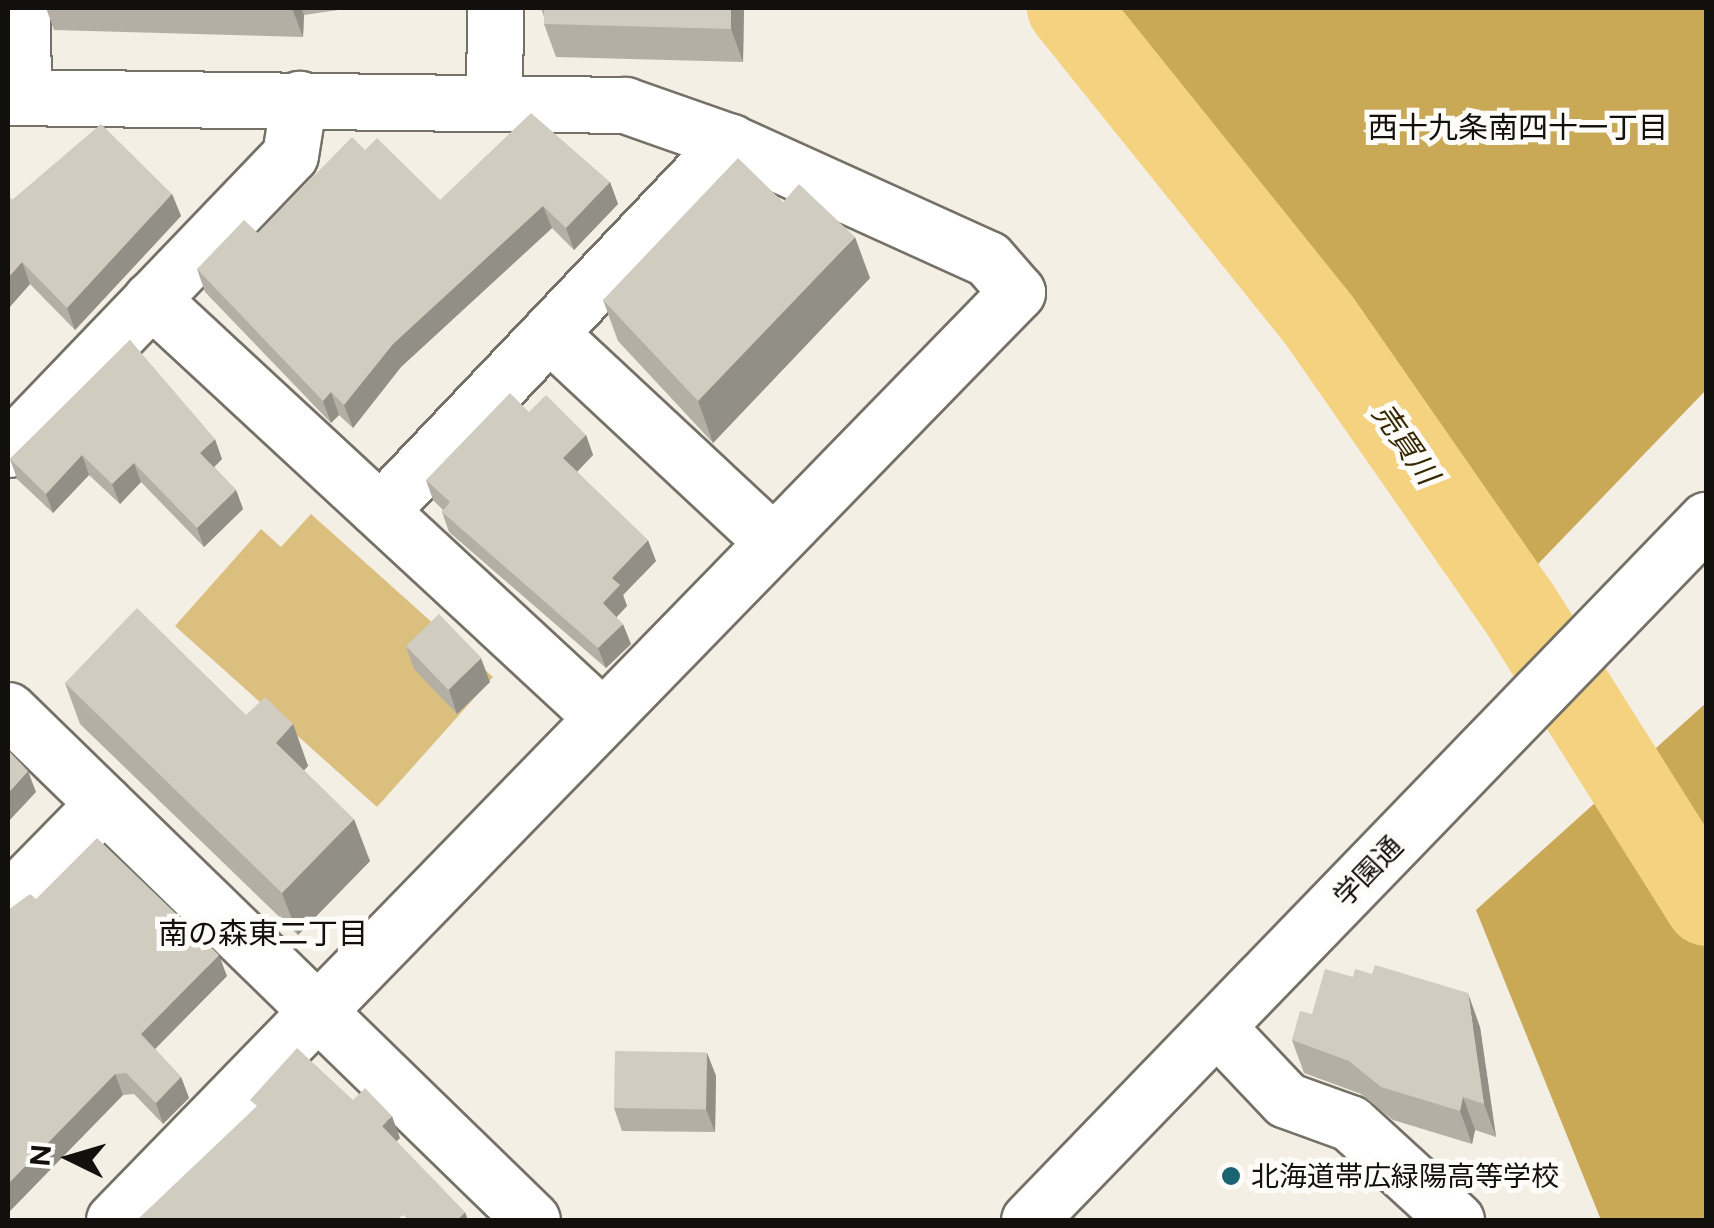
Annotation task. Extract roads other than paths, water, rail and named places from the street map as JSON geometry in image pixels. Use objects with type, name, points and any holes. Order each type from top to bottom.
[{"type":"street","points":[[22,8],[15,97],[624,105],[730,142],[988,260],[1018,292],[599,714],[317,1016],[114,1220]]},
{"type":"street","points":[[494,102],[495,8]]},
{"type":"street","points":[[8,448],[290,155],[299,100]]},
{"type":"street","points":[[380,511],[730,142]]},
{"type":"street","points":[[151,299],[599,714]]},
{"type":"street","points":[[549,333],[771,540]]},
{"type":"street","name":"学園通","points":[[1029,1220],[1706,520]]},
{"type":"street","points":[[8,710],[317,1016],[532,1220]]},
{"type":"street","points":[[8,901],[104,802]]},
{"type":"street","points":[[1217,1027],[1286,1100],[1350,1123],[1456,1220]]},
{"type":"waterway","name":"売買川","points":[[1068,8],[1321,323],[1518,606],[1706,905]]},
{"type":"place","name":"北海道帯広緑陽高等学校","points":[[1231,1176]]},
{"type":"district","name":"西十九条南四十一丁目","points":[[1518,128]]},
{"type":"district","name":"南の森東二丁目","points":[[263,934]]}]
